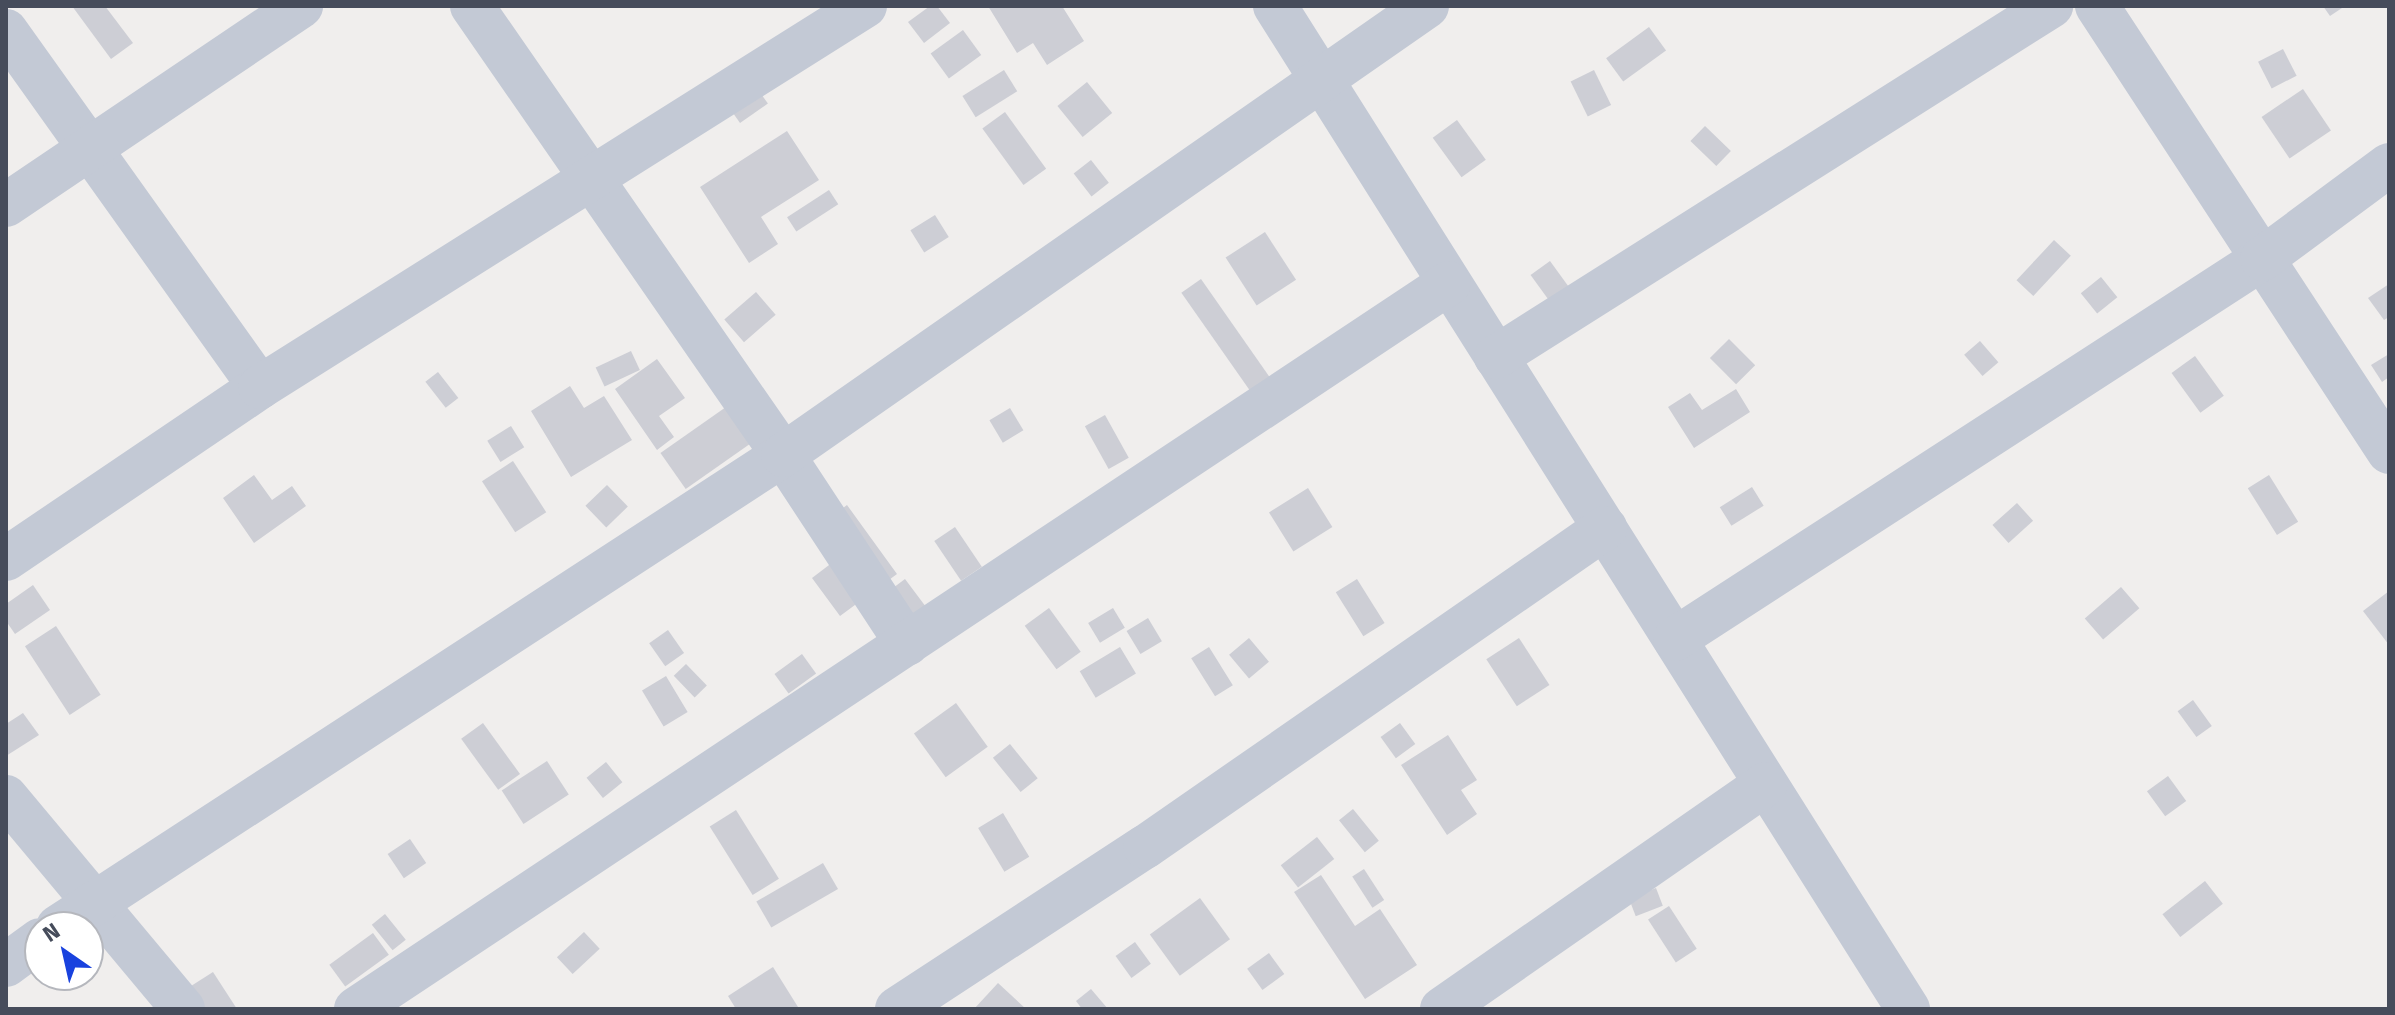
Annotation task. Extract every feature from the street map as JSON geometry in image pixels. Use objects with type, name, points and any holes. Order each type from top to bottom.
[{"type":"street","points":[[6,205],[301,6]]},
{"type":"street","points":[[472,6],[783,455],[907,644]]},
{"type":"street","points":[[6,559],[260,387],[865,6]]},
{"type":"street","points":[[1275,6],[1908,1009]]},
{"type":"street","points":[[80,911],[783,455],[1319,77],[1427,6]]},
{"type":"street","points":[[1496,357],[2051,6]]},
{"type":"street","points":[[2097,6],[2389,452]]},
{"type":"street","points":[[6,31],[87,150],[260,387]]},
{"type":"street","points":[[1675,639],[2262,259],[2389,165]]},
{"type":"street","points":[[356,1009],[1449,283]]},
{"type":"street","points":[[897,1009],[1145,847],[1605,528]]},
{"type":"street","points":[[1442,1009],[1766,784]]},
{"type":"street","points":[[6,797],[72,911]]},
{"type":"street","points":[[104,941],[183,1009]]},
{"type":"street","points":[[6,965],[24,952]]},
{"type":"building","points":[[72,6],[105,6],[133,43],[111,59]]},
{"type":"building","points":[[930,6],[937,6],[950,23],[924,43],[908,22]]},
{"type":"building","points":[[988,6],[1062,6],[1084,41],[1047,65],[1033,43],[1017,53]]},
{"type":"building","points":[[2323,6],[2345,6],[2330,16]]},
{"type":"building","points":[[1649,27],[1666,50],[1623,82],[1606,58]]},
{"type":"building","points":[[963,30],[981,55],[949,79],[931,54]]},
{"type":"building","points":[[2283,49],[2297,76],[2272,88],[2258,62]]},
{"type":"building","points":[[1004,70],[1017,91],[976,117],[962,96]]},
{"type":"building","points":[[1594,70],[1611,105],[1588,116],[1571,81]]},
{"type":"building","points":[[1087,82],[1112,113],[1083,137],[1057,106]]},
{"type":"building","points":[[757,88],[768,104],[740,123],[729,108]]},
{"type":"building","points":[[2303,89],[2331,130],[2290,158],[2262,117]]},
{"type":"building","points":[[1005,112],[1046,169],[1023,185],[982,128]]},
{"type":"building","points":[[1457,120],[1486,160],[1462,177],[1433,138]]},
{"type":"building","points":[[1705,126],[1731,151],[1716,166],[1690,141]]},
{"type":"building","points":[[787,131],[819,180],[761,217],[778,244],[749,263],[700,187]]},
{"type":"building","points":[[1091,160],[1109,183],[1092,196],[1074,174]]},
{"type":"building","points":[[829,190],[838,204],[796,231],[787,217]]},
{"type":"building","points":[[935,215],[949,237],[924,252],[910,230]]},
{"type":"building","points":[[1265,232],[1296,280],[1257,305],[1226,258]]},
{"type":"building","points":[[2054,240],[2071,256],[2033,296],[2016,280]]},
{"type":"building","points":[[1550,261],[1575,295],[1555,309],[1531,275]]},
{"type":"building","points":[[2101,277],[2117,297],[2097,314],[2081,293]]},
{"type":"building","points":[[1201,279],[1274,384],[1255,398],[1181,293]]},
{"type":"building","points":[[2389,284],[2389,317],[2384,320],[2368,298]]},
{"type":"building","points":[[756,292],[776,315],[744,342],[724,320]]},
{"type":"building","points":[[1729,339],[1755,365],[1736,384],[1710,358]]},
{"type":"building","points":[[1980,341],[1998,362],[1983,376],[1964,355]]},
{"type":"building","points":[[631,351],[640,370],[605,387],[596,367]]},
{"type":"building","points":[[2389,354],[2389,377],[2382,382],[2371,365]]},
{"type":"building","points":[[2195,356],[2224,396],[2200,413],[2172,373]]},
{"type":"building","points":[[657,359],[685,398],[659,416],[674,437],[657,450],[615,389]]},
{"type":"building","points":[[438,372],[458,398],[446,408],[425,382]]},
{"type":"building","points":[[570,386],[584,408],[604,396],[632,440],[571,477],[531,411]]},
{"type":"building","points":[[1736,389],[1750,412],[1694,448],[1668,407],[1690,393],[1702,410]]},
{"type":"building","points":[[726,407],[751,443],[686,489],[660,453]]},
{"type":"building","points":[[1010,408],[1023,430],[1003,443],[989,420]]},
{"type":"building","points":[[1105,415],[1129,458],[1109,469],[1085,426]]},
{"type":"building","points":[[511,426],[524,447],[501,462],[487,441]]},
{"type":"building","points":[[513,461],[546,512],[515,532],[482,481]]},
{"type":"building","points":[[254,475],[272,500],[292,486],[306,506],[254,543],[223,498]]},
{"type":"building","points":[[2269,475],[2298,522],[2277,535],[2248,488]]},
{"type":"building","points":[[607,485],[628,507],[606,527],[585,506]]},
{"type":"building","points":[[1752,487],[1764,506],[1731,526],[1720,507]]},
{"type":"building","points":[[1308,488],[1332,527],[1293,551],[1269,512]]},
{"type":"building","points":[[2017,503],[2033,521],[2009,543],[1992,525]]},
{"type":"building","points":[[847,505],[897,574],[840,616],[812,578],[833,562],[811,532]]},
{"type":"building","points":[[955,527],[982,567],[961,581],[934,541]]},
{"type":"building","points":[[905,579],[928,610],[906,627],[883,596]]},
{"type":"building","points":[[1357,579],[1385,623],[1363,636],[1336,592]]},
{"type":"building","points":[[33,585],[50,610],[15,634],[6,621],[6,604]]},
{"type":"building","points":[[2121,587],[2139,608],[2103,640],[2085,618]]},
{"type":"building","points":[[2389,591],[2389,645],[2363,611]]},
{"type":"building","points":[[1049,608],[1081,652],[1056,669],[1025,626]]},
{"type":"building","points":[[1113,608],[1125,628],[1100,643],[1088,623]]},
{"type":"building","points":[[1148,618],[1162,641],[1140,654],[1127,631]]},
{"type":"building","points":[[56,626],[101,695],[70,715],[25,646]]},
{"type":"building","points":[[668,630],[684,653],[665,666],[649,643]]},
{"type":"building","points":[[1249,638],[1269,662],[1249,678],[1229,655]]},
{"type":"building","points":[[1519,638],[1549,685],[1517,706],[1486,659]]},
{"type":"building","points":[[1120,647],[1136,674],[1096,698],[1080,671]]},
{"type":"building","points":[[1209,647],[1233,685],[1215,696],[1191,658]]},
{"type":"building","points":[[802,654],[816,673],[789,693],[774,674]]},
{"type":"building","points":[[686,664],[707,686],[695,697],[674,676]]},
{"type":"building","points":[[666,676],[688,712],[664,726],[642,690]]},
{"type":"building","points":[[2193,700],[2212,726],[2196,737],[2178,711]]},
{"type":"building","points":[[956,703],[988,747],[946,777],[914,734]]},
{"type":"building","points":[[23,713],[39,735],[6,756],[6,724]]},
{"type":"building","points":[[483,723],[520,774],[498,790],[461,739]]},
{"type":"building","points":[[1400,723],[1415,744],[1396,758],[1381,737]]},
{"type":"building","points":[[1448,735],[1477,780],[1461,790],[1477,814],[1447,835],[1401,765]]},
{"type":"building","points":[[1010,744],[1038,778],[1021,792],[993,758]]},
{"type":"building","points":[[547,761],[569,795],[523,824],[502,790]]},
{"type":"building","points":[[606,762],[622,782],[603,798],[587,778]]},
{"type":"building","points":[[2168,776],[2186,801],[2165,816],[2147,791]]},
{"type":"building","points":[[1353,809],[1379,841],[1365,852],[1339,820]]},
{"type":"building","points":[[736,810],[779,879],[753,895],[710,826]]},
{"type":"building","points":[[1003,813],[1029,857],[1004,872],[978,828]]},
{"type":"building","points":[[1317,837],[1334,859],[1298,887],[1281,865]]},
{"type":"building","points":[[410,839],[426,863],[404,878],[388,854]]},
{"type":"building","points":[[823,863],[838,889],[771,927],[756,902]]},
{"type":"building","points":[[1364,869],[1384,900],[1372,908],[1352,877]]},
{"type":"building","points":[[1321,875],[1355,926],[1380,909],[1417,965],[1365,999],[1294,892]]},
{"type":"building","points":[[2205,881],[2223,904],[2180,937],[2162,914]]},
{"type":"building","points":[[1656,888],[1663,906],[1636,916],[1629,898]]},
{"type":"building","points":[[1200,898],[1230,939],[1180,976],[1150,934]]},
{"type":"building","points":[[1669,906],[1697,949],[1676,962],[1648,920]]},
{"type":"building","points":[[385,914],[406,940],[393,950],[372,925]]},
{"type":"building","points":[[584,932],[600,949],[573,974],[557,957]]},
{"type":"building","points":[[373,933],[389,955],[345,987],[329,965]]},
{"type":"building","points":[[1135,942],[1151,964],[1131,978],[1116,956]]},
{"type":"building","points":[[1269,953],[1284,974],[1262,990],[1247,969]]},
{"type":"building","points":[[773,967],[798,1007],[736,1009],[728,996]]},
{"type":"building","points":[[213,972],[237,1009],[155,1009]]},
{"type":"building","points":[[998,983],[1026,1009],[974,1009]]},
{"type":"building","points":[[1091,989],[1108,1009],[1082,1009],[1076,1001]]}]
